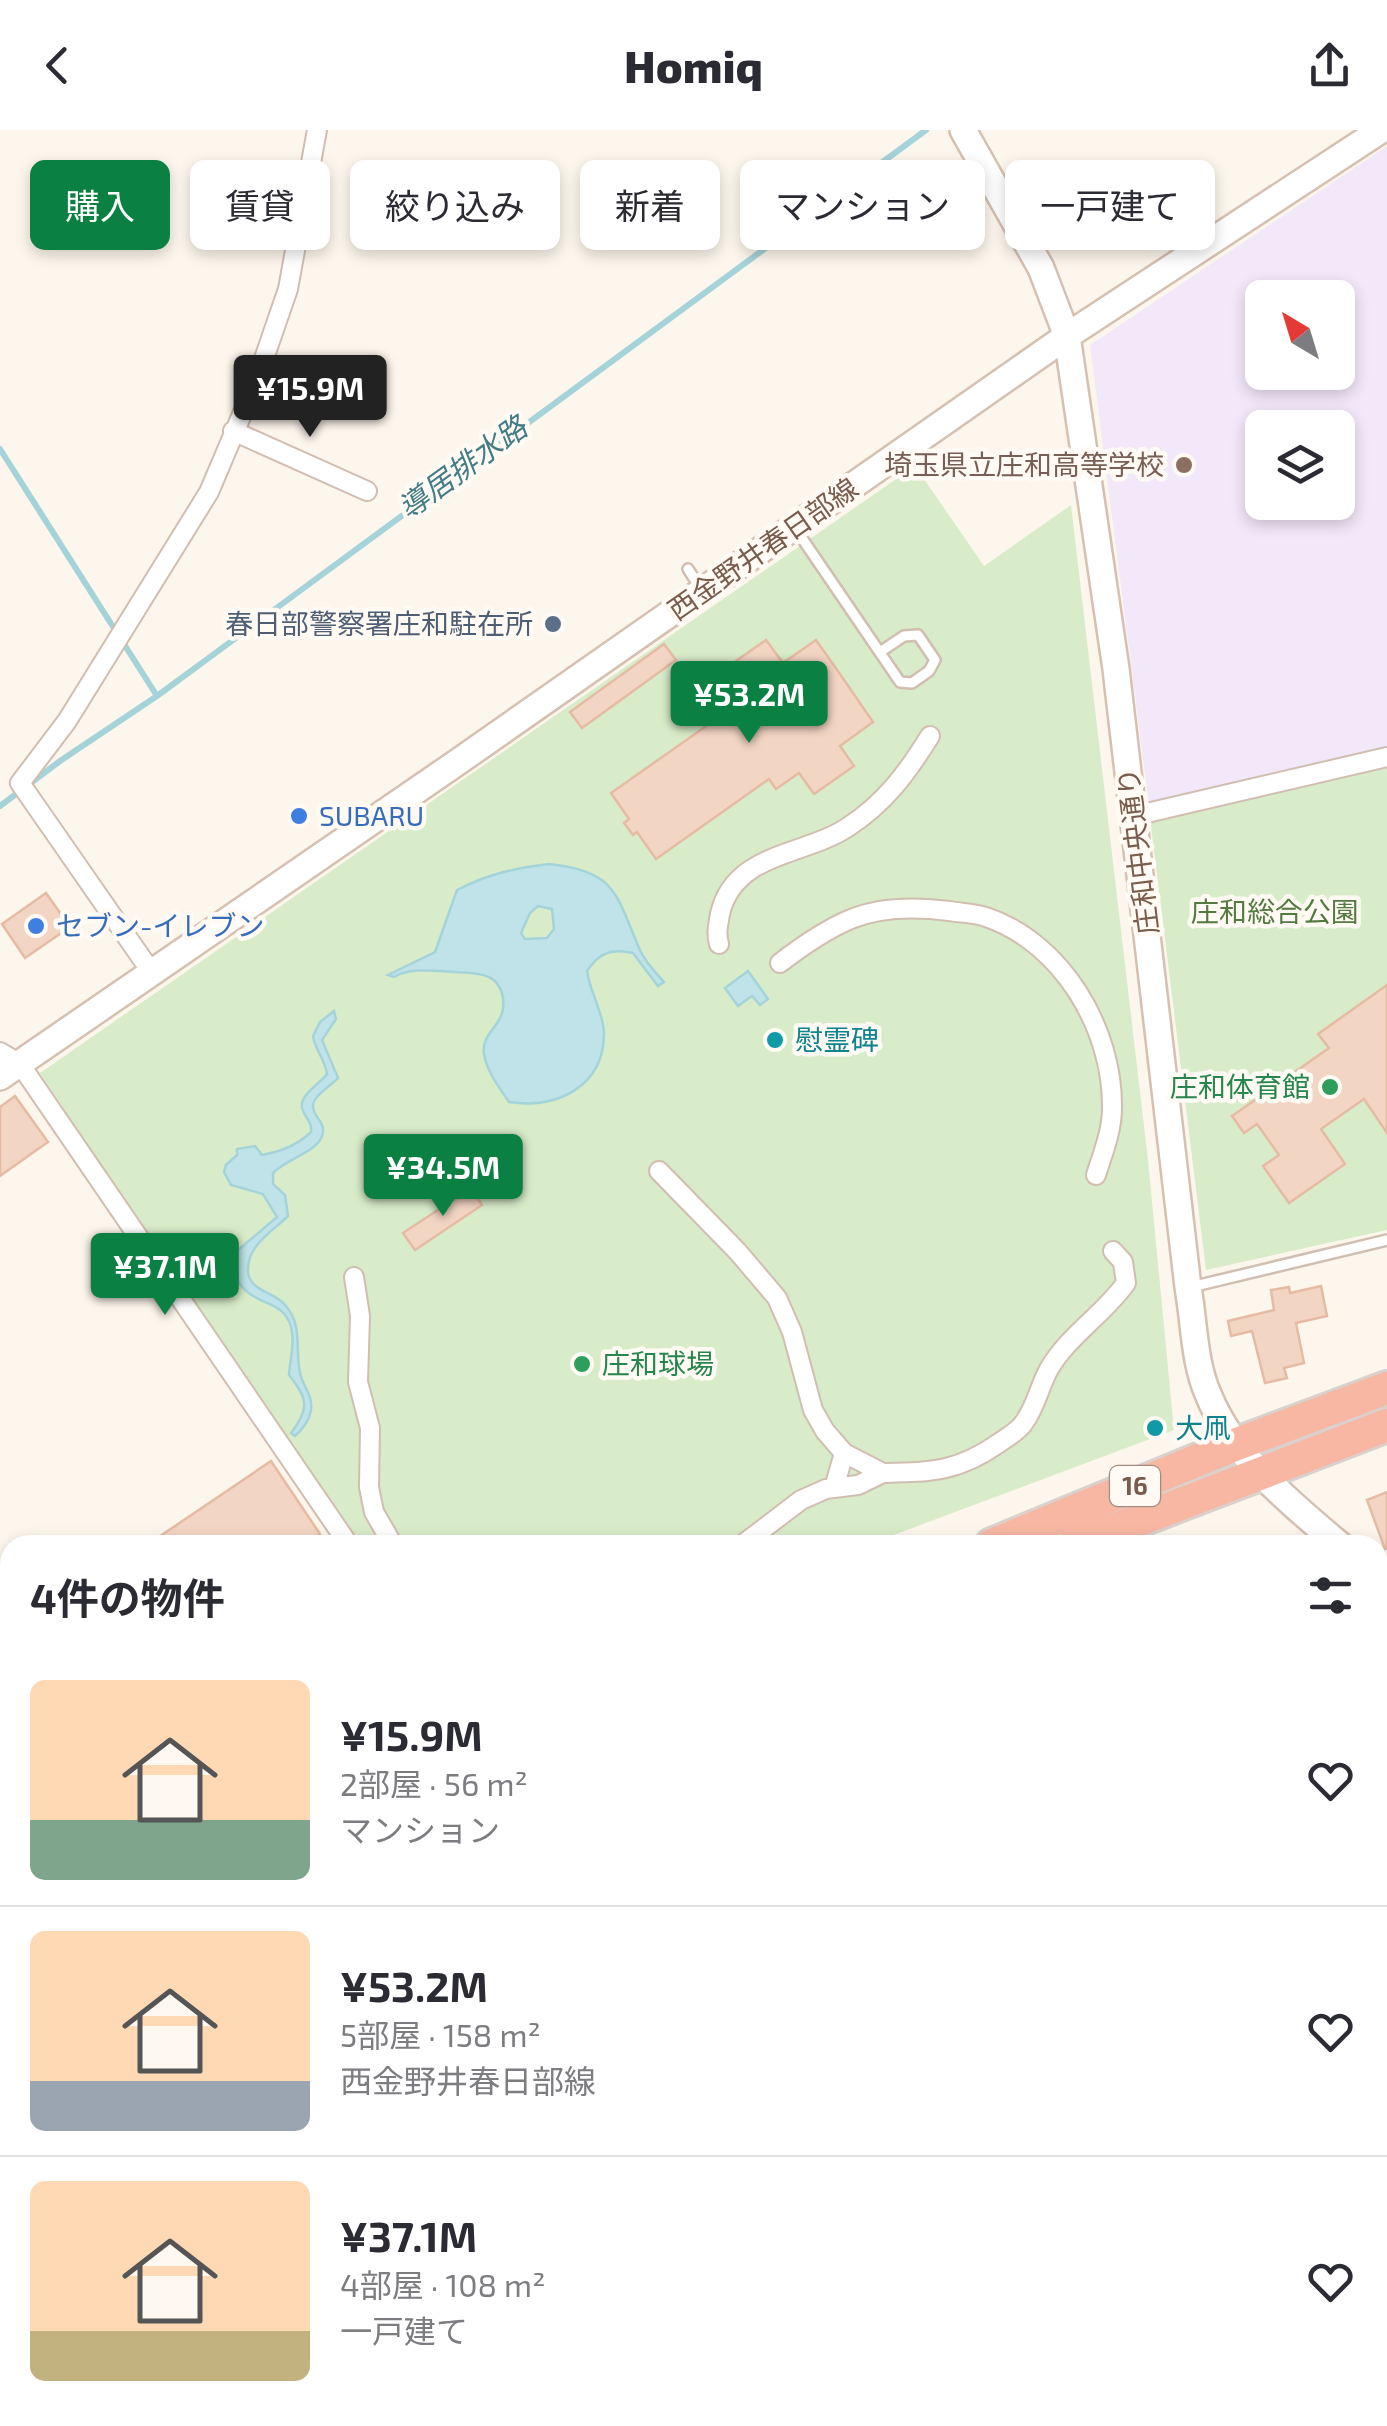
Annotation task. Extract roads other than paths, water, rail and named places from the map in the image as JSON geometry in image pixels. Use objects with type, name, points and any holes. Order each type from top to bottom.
[{"type":"highway","name":"16","points":[[1016,1535],[1237,1444],[1387,1388]]},
{"type":"highway","name":"16","points":[[1101,1535],[1387,1424]]},
{"type":"highway","name":"16","points":[[1117,1535],[1136,1522]]},
{"type":"main road","name":"庄和中央通り","points":[[963,130],[1041,268],[1067,336],[1116,669],[1188,1287],[1208,1395],[1260,1474],[1329,1535]]},
{"type":"main road","name":"西金野井春日部線","points":[[7,1064],[152,973],[1067,336],[1382,130]]},
{"type":"street","points":[[152,973],[20,783],[67,721],[209,492],[257,379],[288,289],[318,130]]},
{"type":"street","points":[[234,432],[368,491]]},
{"type":"street","points":[[719,944],[716,933],[722,904],[748,871],[772,857],[848,828],[890,794],[930,736]]},
{"type":"street","points":[[1134,816],[1387,757]]},
{"type":"street","points":[[780,963],[808,942],[853,918],[886,911],[931,909],[985,916],[1019,933],[1055,962],[1099,1030],[1109,1070],[1112,1110],[1096,1174]]},
{"type":"street","points":[[7,1064],[342,1535]]},
{"type":"street","points":[[659,1171],[778,1298],[792,1332],[812,1410],[825,1431],[844,1453],[883,1473]]},
{"type":"street","points":[[755,1535],[801,1500],[834,1488],[858,1486],[883,1473],[940,1472],[971,1462],[1021,1428],[1049,1368],[1110,1306],[1126,1283],[1123,1262],[1113,1251]]},
{"type":"street","points":[[354,1277],[360,1316],[358,1382],[370,1428],[369,1487],[374,1512],[387,1535]]},
{"type":"street","points":[[834,1488],[844,1453]]},
{"type":"lane","points":[[794,528],[880,652],[903,684],[912,683],[929,671],[935,660],[918,635],[904,636],[880,652]]},
{"type":"lane","points":[[688,569],[703,591]]},
{"type":"lane","points":[[1188,1287],[1387,1240]]},
{"type":"water","points":[[549,864],[589,873],[611,889],[645,959],[664,982],[658,986],[633,953],[618,951],[601,956],[587,971],[604,1033],[596,1068],[587,1080],[560,1097],[544,1102],[509,1102],[484,1054],[486,1039],[503,1009],[497,983],[471,973],[423,970],[388,975],[435,952],[457,890],[491,876]],"holes":[[[538,906],[552,909],[554,929],[547,938],[525,939],[521,933],[530,913]]]},
{"type":"water","points":[[748,971],[768,999],[760,1005],[752,996],[738,1006],[725,988]]},
{"type":"water","points":[[334,1011],[336,1019],[322,1040],[338,1078],[319,1095],[313,1107],[323,1128],[322,1136],[314,1147],[273,1173],[273,1184],[285,1195],[288,1216],[262,1240],[252,1254],[248,1271],[253,1283],[281,1301],[295,1322],[300,1373],[311,1405],[307,1421],[295,1436],[291,1433],[304,1404],[289,1375],[291,1327],[280,1310],[246,1291],[232,1268],[237,1251],[277,1217],[263,1194],[231,1185],[224,1172],[237,1149],[255,1146],[262,1155],[282,1150],[311,1132],[302,1103],[327,1074],[313,1036],[320,1022]]},
{"type":"waterway","name":"導居排水路","points":[[0,806],[157,696],[926,130]]},
{"type":"waterway","points":[[0,449],[157,696]]},
{"type":"place","name":"埼玉県立庄和高等学校","points":[[1184,465]]},
{"type":"place","name":"春日部警察署庄和駐在所","points":[[553,624]]},
{"type":"place","name":"SUBARU","points":[[299,816]]},
{"type":"place","name":"セブン-イレブン","points":[[36,926]]},
{"type":"place","name":"慰霊碑","points":[[775,1040]]},
{"type":"place","name":"庄和体育館","points":[[1330,1087]]},
{"type":"place","name":"庄和球場","points":[[582,1364]]},
{"type":"place","name":"大凧","points":[[1155,1428]]},
{"type":"park label","name":"庄和総合公園","points":[[1275,912]]}]
